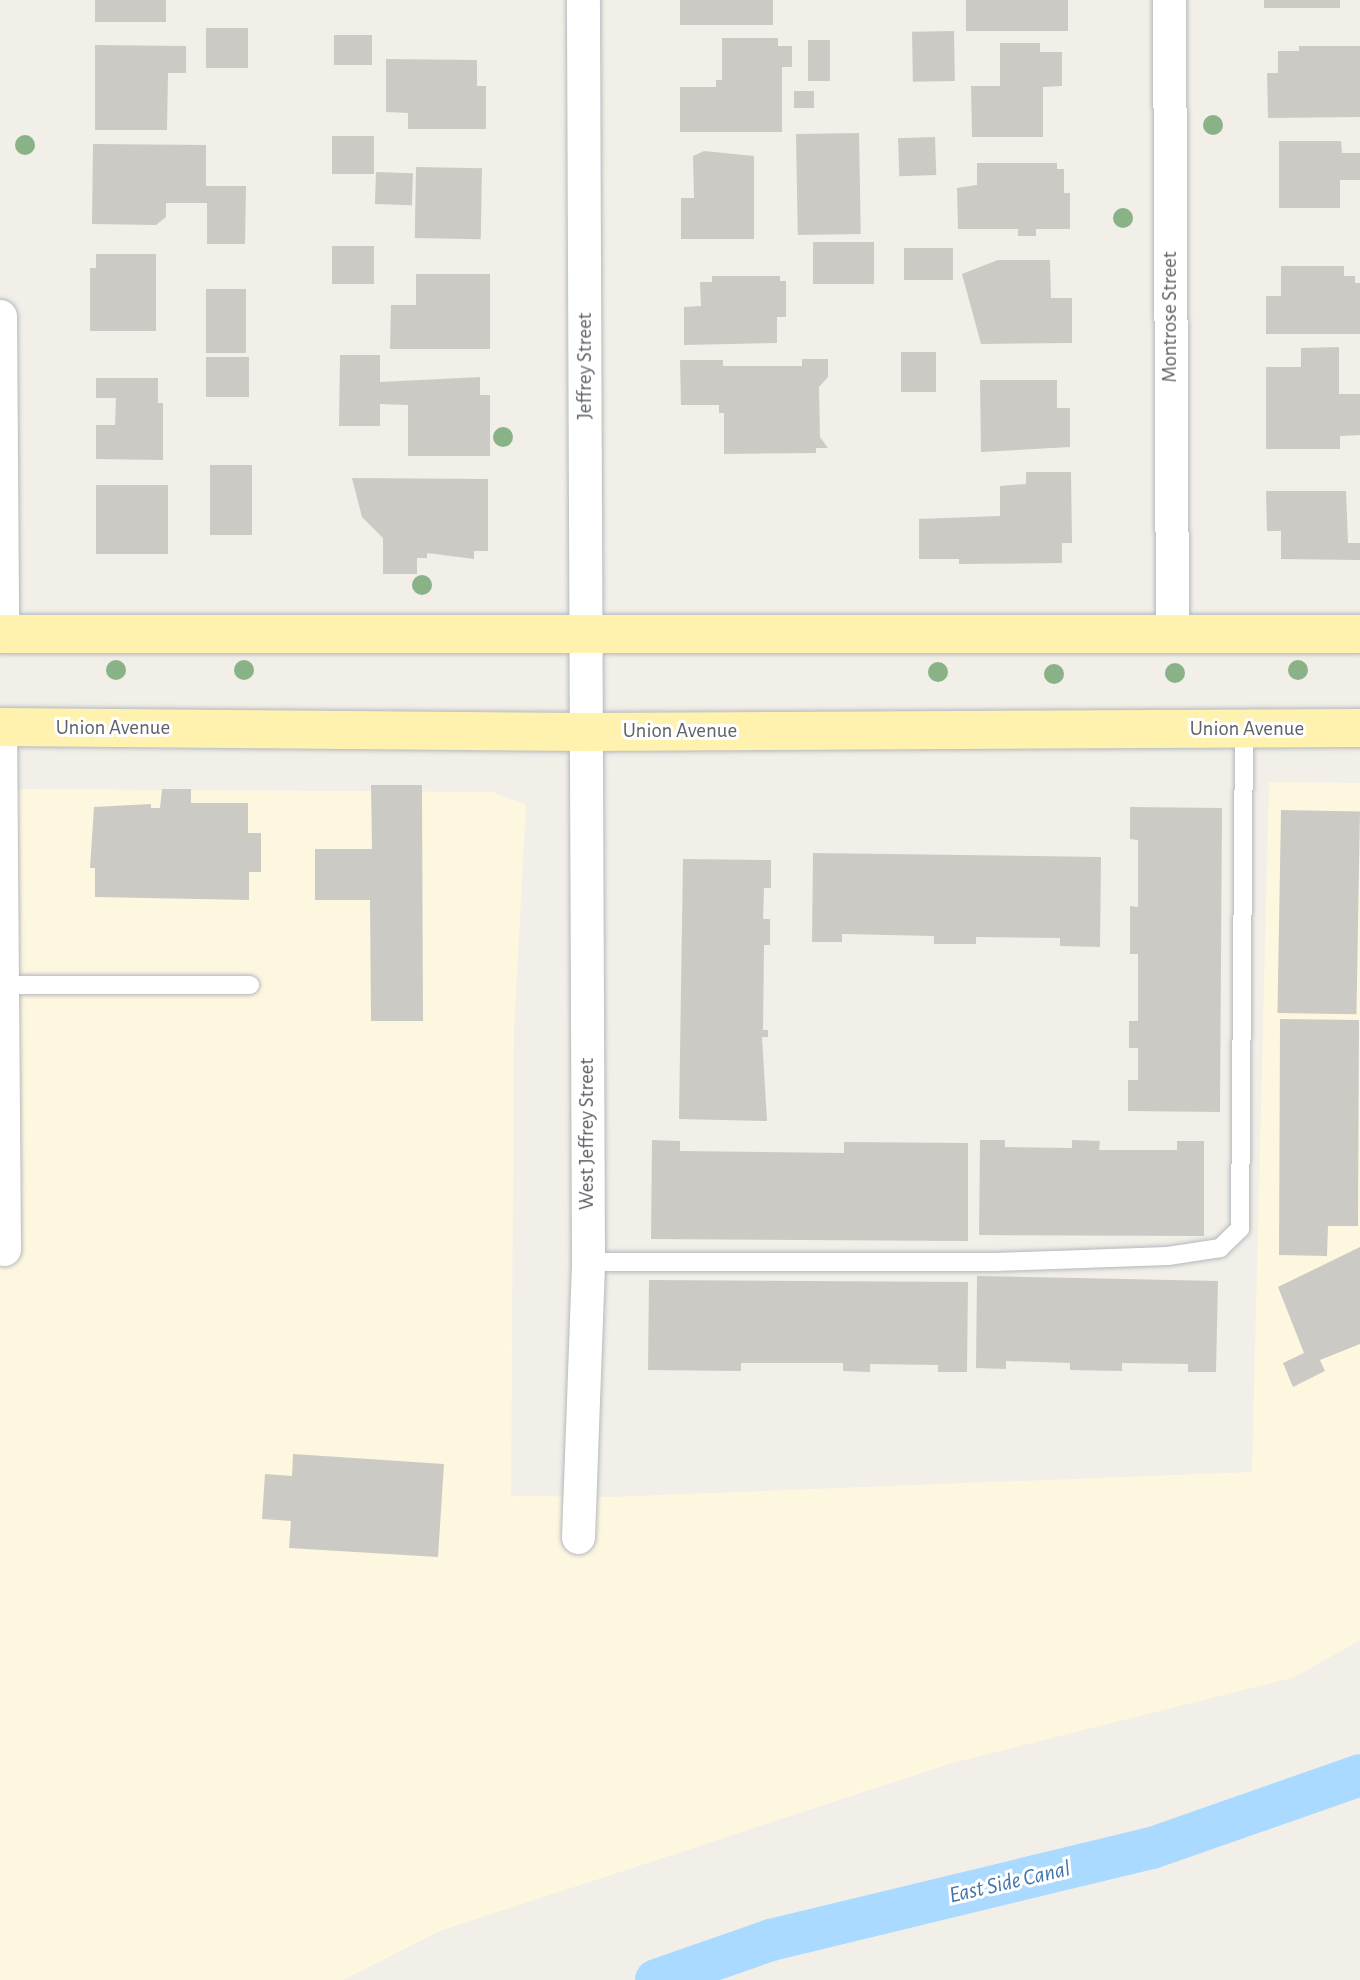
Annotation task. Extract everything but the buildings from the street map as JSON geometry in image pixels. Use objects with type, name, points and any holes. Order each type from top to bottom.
[{"type":"main road","points":[[1,634],[586,637],[1360,634]]},
{"type":"main road","name":"Union Avenue","points":[[0,727],[586,732],[1360,728]]},
{"type":"street","name":"Jeffrey Street","points":[[583,0],[586,732]]},
{"type":"street","name":"Montrose Street","points":[[1169,0],[1172,634]]},
{"type":"street","points":[[0,316],[1,634]]},
{"type":"street","points":[[0,727],[4,1249]]},
{"type":"street","name":"West Jeffrey Street","points":[[578,1537],[588,1262],[586,732]]},
{"type":"lane","points":[[588,1262],[995,1262],[1168,1256],[1220,1248],[1240,1229],[1244,729]]},
{"type":"lane","points":[[2,985],[250,985]]},
{"type":"shaded area","points":[[1269,782],[1360,783],[1360,1640],[1295,1677],[952,1763],[440,1931],[343,1980],[0,1980],[0,789],[492,792],[526,805],[514,1029],[511,1496],[609,1497],[1252,1472]]},
{"type":"waterway","name":"East Side Canal","points":[[656,1980],[771,1940],[1152,1848],[1360,1775]]}]
